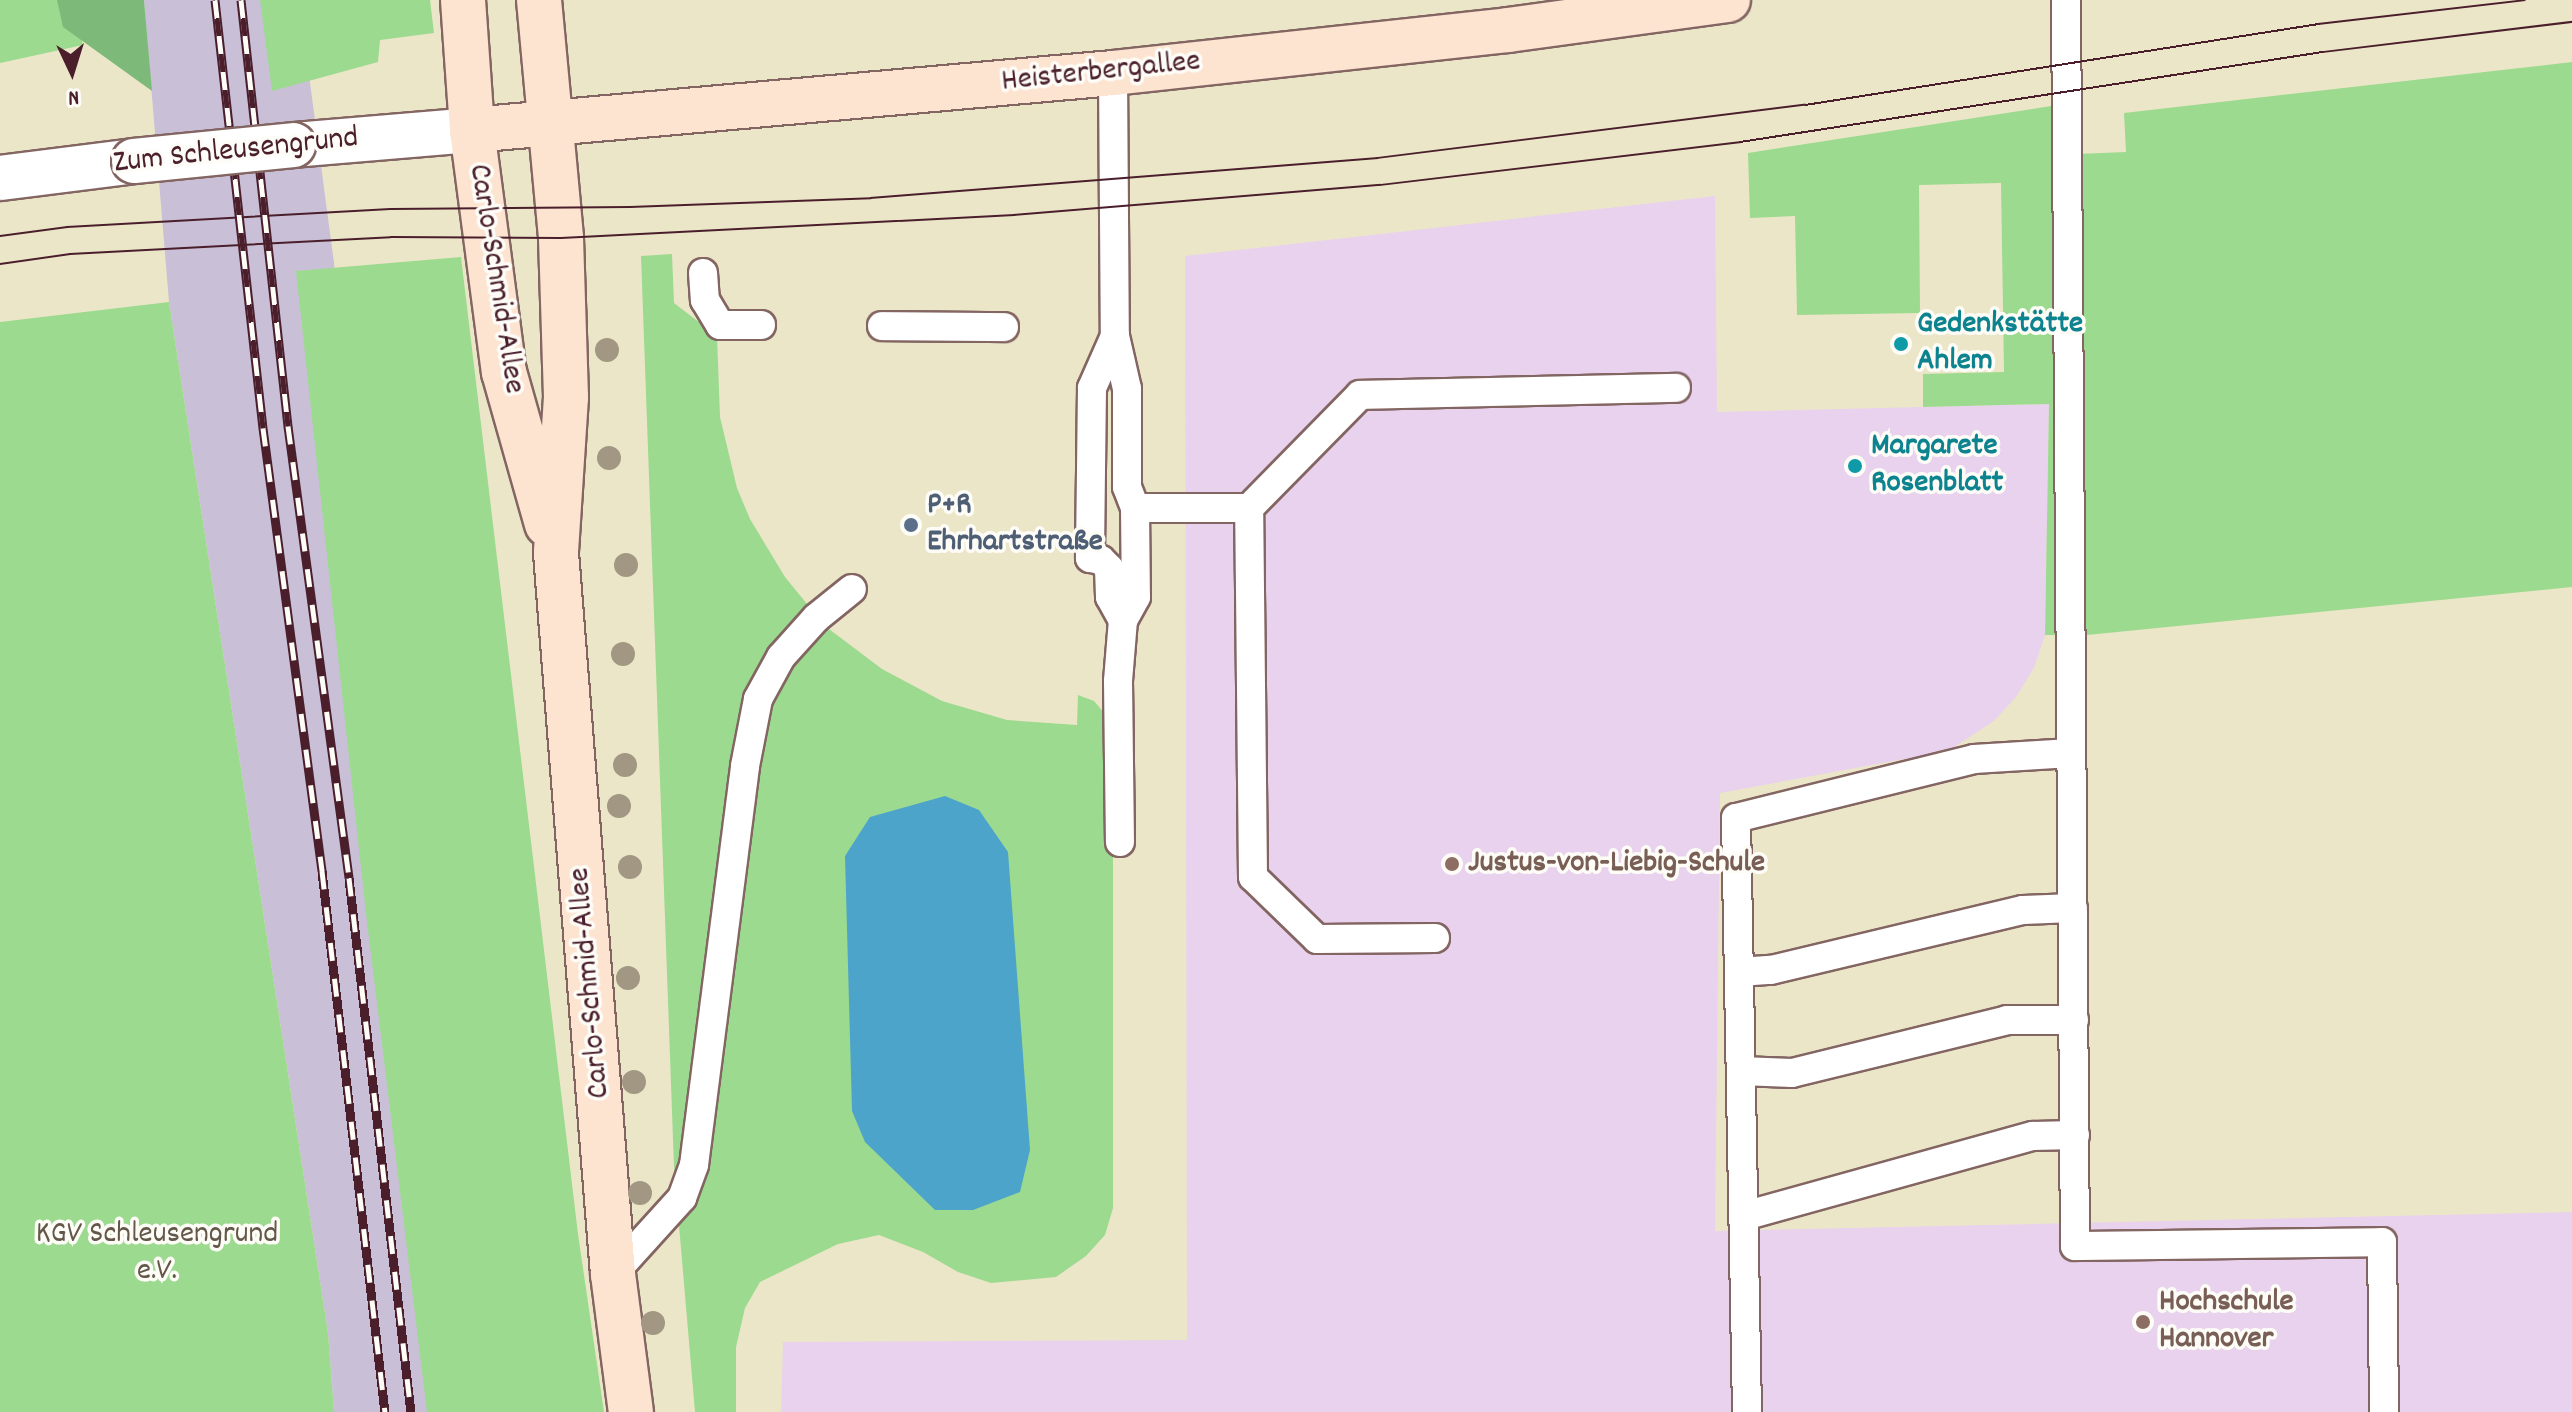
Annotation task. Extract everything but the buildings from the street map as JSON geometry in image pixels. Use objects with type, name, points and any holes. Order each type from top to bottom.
[{"type":"main road","name":"Carlo-Schmid-Allee","points":[[463,0],[472,130],[504,372],[556,553]]},
{"type":"main road","name":"Carlo-Schmid-Allee","points":[[539,0],[552,123],[566,397],[556,553],[613,1274],[631,1412]]},
{"type":"main road","name":"Heisterbergallee","points":[[472,130],[1113,73],[1508,30],[1728,0]]},
{"type":"street","name":"Zum Schleusengrund","points":[[0,178],[134,161],[472,130]]},
{"type":"lane","points":[[2066,0],[2075,1246],[2382,1242],[2384,1412]]},
{"type":"lane","points":[[1113,73],[1115,336],[1127,389],[1127,487],[1135,508],[1136,597],[1123,620],[1118,681],[1120,842]]},
{"type":"lane","points":[[703,273],[705,300],[720,325],[761,325]]},
{"type":"lane","points":[[882,326],[1004,327]]},
{"type":"lane","points":[[1115,336],[1092,388],[1090,558],[1101,560],[1109,568],[1110,597],[1123,620]]},
{"type":"lane","points":[[1435,938],[1317,939],[1253,877],[1249,508],[1360,395],[1676,388]]},
{"type":"lane","points":[[1135,508],[1249,508]]},
{"type":"lane","points":[[613,1274],[682,1198],[694,1165],[745,766],[758,699],[781,657],[816,618],[852,589]]},
{"type":"lane","points":[[1747,1412],[1736,818],[1974,759],[2071,753]]},
{"type":"lane","points":[[1739,972],[1771,970],[2023,910],[2073,908]]},
{"type":"lane","points":[[1741,1071],[1792,1073],[2007,1020],[2074,1020]]},
{"type":"lane","points":[[1744,1216],[2033,1136],[2075,1135]]},
{"type":"shaded area","points":[[144,0],[299,0],[334,263],[421,1159],[458,1412],[334,1412],[328,1333],[169,302]]},
{"type":"shaded area","name":"Justus-von-Liebig-Schule","points":[[1715,196],[1717,412],[2049,404],[2045,635],[2034,668],[2016,697],[1994,721],[1948,751],[1720,793],[1715,1231],[2572,1212],[2572,1412],[781,1412],[783,1342],[1187,1340],[1185,256]]},
{"type":"green space","points":[[0,0],[72,0],[83,45],[0,63]]},
{"type":"green space","points":[[57,0],[144,0],[152,91],[63,27]]},
{"type":"green space","points":[[260,0],[430,0],[434,33],[380,40],[378,62],[272,91]]},
{"type":"green space","points":[[2572,62],[2572,587],[2087,635],[2045,635],[2049,404],[1923,407],[1923,374],[2004,372],[2001,183],[1919,185],[1920,313],[1797,315],[1795,216],[1750,218],[1748,153],[2051,106],[2052,155],[2126,152],[2124,113]]},
{"type":"green space","points":[[672,254],[674,303],[717,336],[720,417],[737,488],[750,519],[785,577],[825,626],[882,669],[942,701],[1007,720],[1077,725],[1078,695],[1094,701],[1106,715],[1113,733],[1113,1208],[1105,1235],[1086,1256],[1056,1277],[991,1283],[958,1272],[923,1252],[879,1235],[838,1244],[760,1282],[745,1308],[736,1347],[736,1412],[695,1412],[674,1167],[641,256]]},
{"type":"green space","points":[[461,257],[578,1234],[604,1412],[427,1412],[366,913],[296,271]]},
{"type":"green space","name":"KGV Schleusengrund e.V.","points":[[169,302],[328,1333],[334,1412],[0,1412],[0,322]]},
{"type":"water","points":[[945,796],[979,810],[1008,852],[1030,1150],[1020,1192],[973,1210],[935,1210],[865,1142],[852,1111],[845,856],[870,817]]},
{"type":"tram line","points":[[0,236],[67,227],[391,209],[630,207],[871,198],[1377,158],[1805,105],[2319,24],[2525,0]]},
{"type":"tram line","points":[[0,264],[70,254],[391,237],[561,238],[1014,215],[1380,185],[1740,142],[2323,52],[2572,22]]},
{"type":"railway","points":[[215,0],[263,428],[322,871],[385,1412]]},
{"type":"railway","points":[[241,0],[288,426],[349,878],[411,1412]]},
{"type":"place","name":"Gedenkstätte Ahlem","points":[[1901,344]]},
{"type":"place","name":"Margarete Rosenblatt","points":[[1855,466]]},
{"type":"place","name":"P+R Ehrhartstraße","points":[[911,525]]},
{"type":"place","name":"Justus-von-Liebig-Schule","points":[[1452,864]]},
{"type":"place","name":"Hochschule Hannover","points":[[2143,1322]]}]
